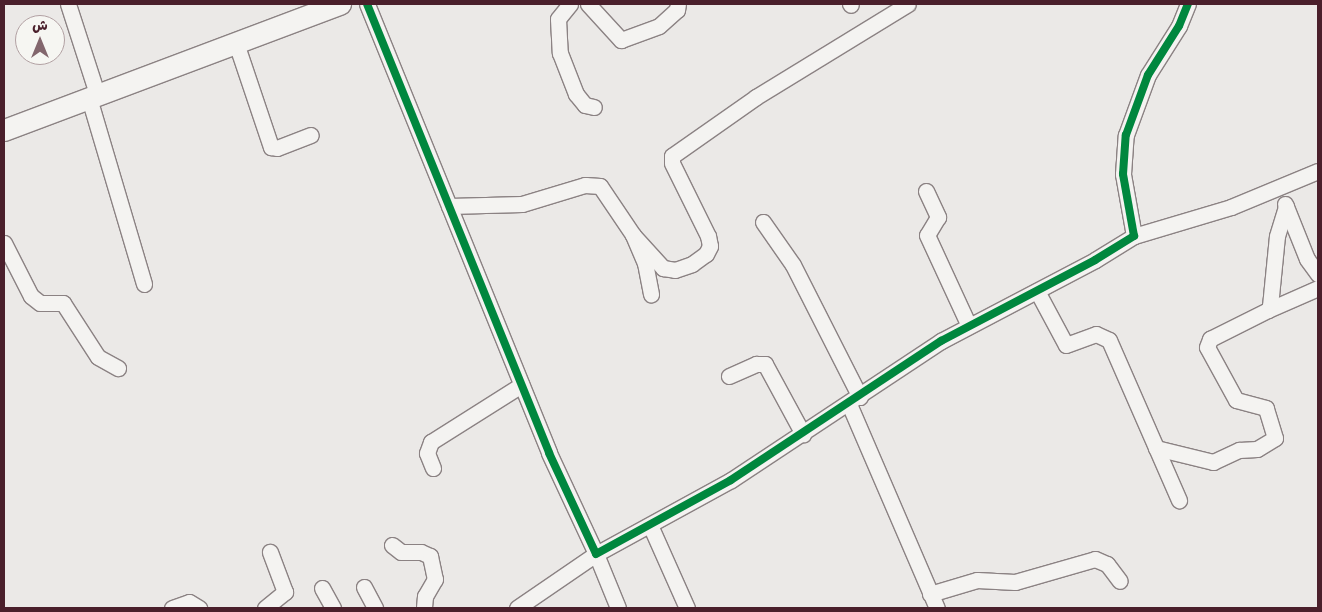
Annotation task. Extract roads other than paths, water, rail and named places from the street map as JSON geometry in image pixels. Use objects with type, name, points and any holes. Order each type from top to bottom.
[{"type":"main road","points":[[4,130],[236,43],[314,9],[340,4]]},
{"type":"street","points":[[68,4],[144,284]]},
{"type":"street","points":[[367,4],[521,385],[618,608]]},
{"type":"street","points":[[570,4],[558,19],[560,53],[576,94],[586,105],[594,107]]},
{"type":"street","points":[[588,4],[617,39],[624,40],[658,26],[677,10],[678,4]]},
{"type":"street","points":[[632,235],[664,268],[675,270],[692,264],[706,254],[710,246],[708,236],[672,163],[672,156],[756,97],[908,4]]},
{"type":"street","points":[[1134,236],[1123,174],[1126,135],[1148,75],[1179,26],[1188,4]]},
{"type":"street","points":[[236,43],[271,147],[277,148],[311,135]]},
{"type":"street","points":[[517,608],[596,554],[731,480],[854,400],[926,350],[969,326],[1134,236],[1231,208],[1318,171]]},
{"type":"street","points":[[448,206],[522,204],[595,185],[604,189],[632,235],[645,263],[651,294]]},
{"type":"street","points":[[1281,188],[1306,259],[1318,274]]},
{"type":"street","points":[[926,191],[938,217],[927,235],[969,326]]},
{"type":"street","points":[[1268,310],[1272,298],[1277,236],[1286,206]]},
{"type":"street","points":[[763,222],[793,265],[854,400],[937,608]]},
{"type":"street","points":[[4,243],[31,296],[40,303],[63,304],[98,357],[118,368]]},
{"type":"street","points":[[1156,448],[1213,462],[1239,450],[1257,449],[1275,438],[1266,408],[1236,400],[1207,347],[1210,339],[1318,288]]},
{"type":"street","points":[[1036,291],[1066,345],[1096,334],[1109,340],[1178,500]]},
{"type":"street","points":[[729,376],[756,364],[765,364],[803,434]]},
{"type":"street","points":[[433,468],[427,453],[431,442],[521,385]]},
{"type":"street","points":[[650,525],[687,608]]},
{"type":"street","points":[[392,545],[401,552],[421,552],[430,556],[435,579],[425,596],[424,608]]},
{"type":"street","points":[[265,608],[285,592],[270,552]]},
{"type":"street","points":[[930,594],[977,580],[1015,582],[1095,559],[1107,564],[1120,581]]},
{"type":"street","points":[[364,587],[375,608]]},
{"type":"street","points":[[322,588],[333,608]]},
{"type":"street","points":[[172,608],[189,602],[199,608]]}]
